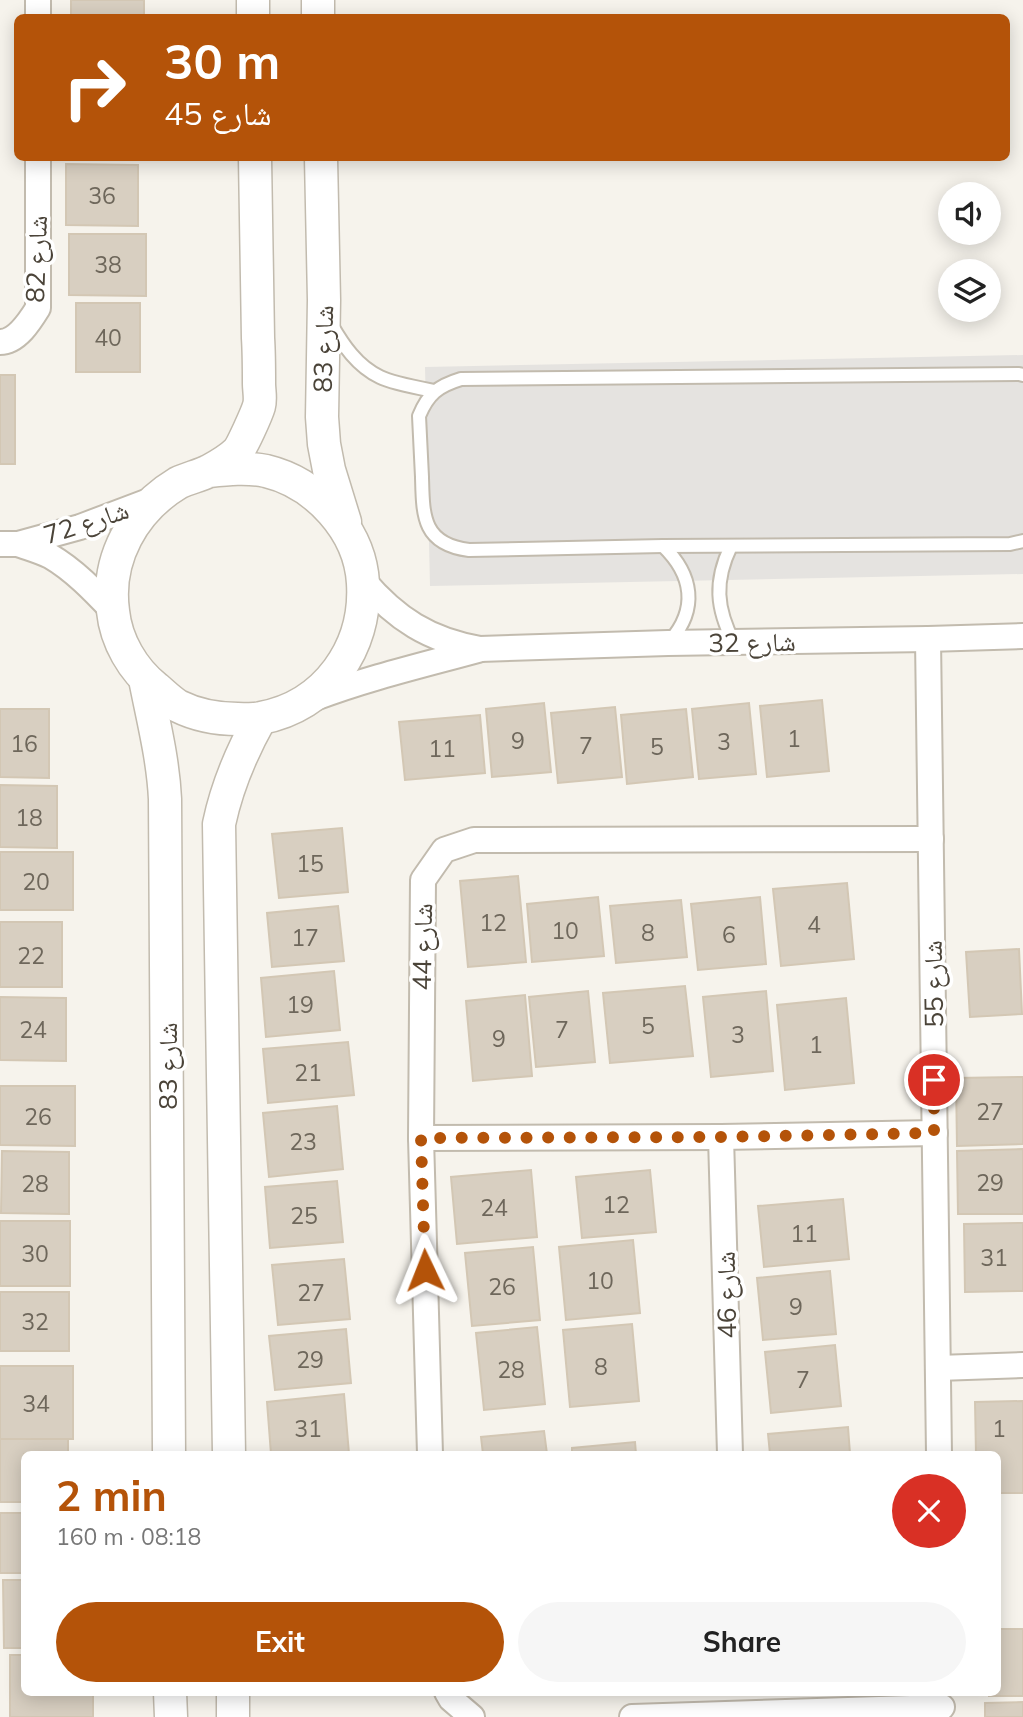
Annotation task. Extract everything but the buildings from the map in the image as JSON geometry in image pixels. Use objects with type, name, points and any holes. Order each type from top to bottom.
[{"type":"street","name":"شارع 82","points":[[0,342],[6,342],[26,326],[38,308],[38,161]]},
{"type":"street","points":[[145,679],[130,659],[119,636],[113,611],[112,580],[120,550],[134,523],[154,499],[180,482],[209,471],[239,450],[259,405],[255,161]]},
{"type":"street","name":"شارع 83","points":[[145,679],[178,705],[218,719],[260,719],[294,708],[327,684],[344,662],[357,637],[363,609],[363,580],[332,481],[322,417],[324,300],[321,161]]},
{"type":"street","points":[[209,471],[237,468],[265,471],[291,480],[314,494],[335,514],[350,537]]},
{"type":"street","name":"شارع 72","points":[[9,544],[80,527],[154,499]]},
{"type":"street","name":"شارع 72","points":[[9,544],[48,555],[71,570],[113,611]]},
{"type":"street","name":"شارع 32","points":[[363,580],[390,610],[423,632],[460,646],[480,649],[1023,636]]},
{"type":"street","name":"شارع 55","points":[[928,639],[939,1451]]},
{"type":"street","name":"شارع 32","points":[[304,702],[390,672],[480,649]]},
{"type":"street","name":"شارع 83","points":[[145,679],[164,769],[165,799],[169,1451]]},
{"type":"street","name":"شارع 83","points":[[229,1451],[219,824],[230,780],[260,719]]},
{"type":"street","name":"شارع 44","points":[[430,1451],[421,1138],[423,880],[444,850],[474,840],[931,839]]},
{"type":"street","points":[[421,1138],[934,1133]]},
{"type":"street","name":"شارع 46","points":[[722,1137],[730,1451]]},
{"type":"street","points":[[938,1368],[1023,1365]]},
{"type":"street","points":[[170,1696],[171,1717]]},
{"type":"street","points":[[233,1696],[233,1717]]},
{"type":"street","points":[[449,1696],[472,1717]]},
{"type":"street","points":[[632,1717],[736,1703],[942,1705]]},
{"type":"lane","points":[[324,300],[331,324],[343,345],[360,363],[380,377],[434,391]]},
{"type":"lane","points":[[1023,375],[461,379],[446,383],[434,391],[419,416],[423,513],[432,532],[449,545],[469,550],[1010,544],[1023,541]]},
{"type":"lane","points":[[663,546],[675,557],[683,570],[689,602],[678,631],[668,643]]},
{"type":"lane","points":[[731,546],[721,571],[719,600],[722,615],[734,643]]},
{"type":"shaded area","points":[[1023,355],[1023,574],[430,586],[425,367]]},
{"type":"route","points":[[425,1270],[421,1138],[934,1133],[934,1080]]}]
